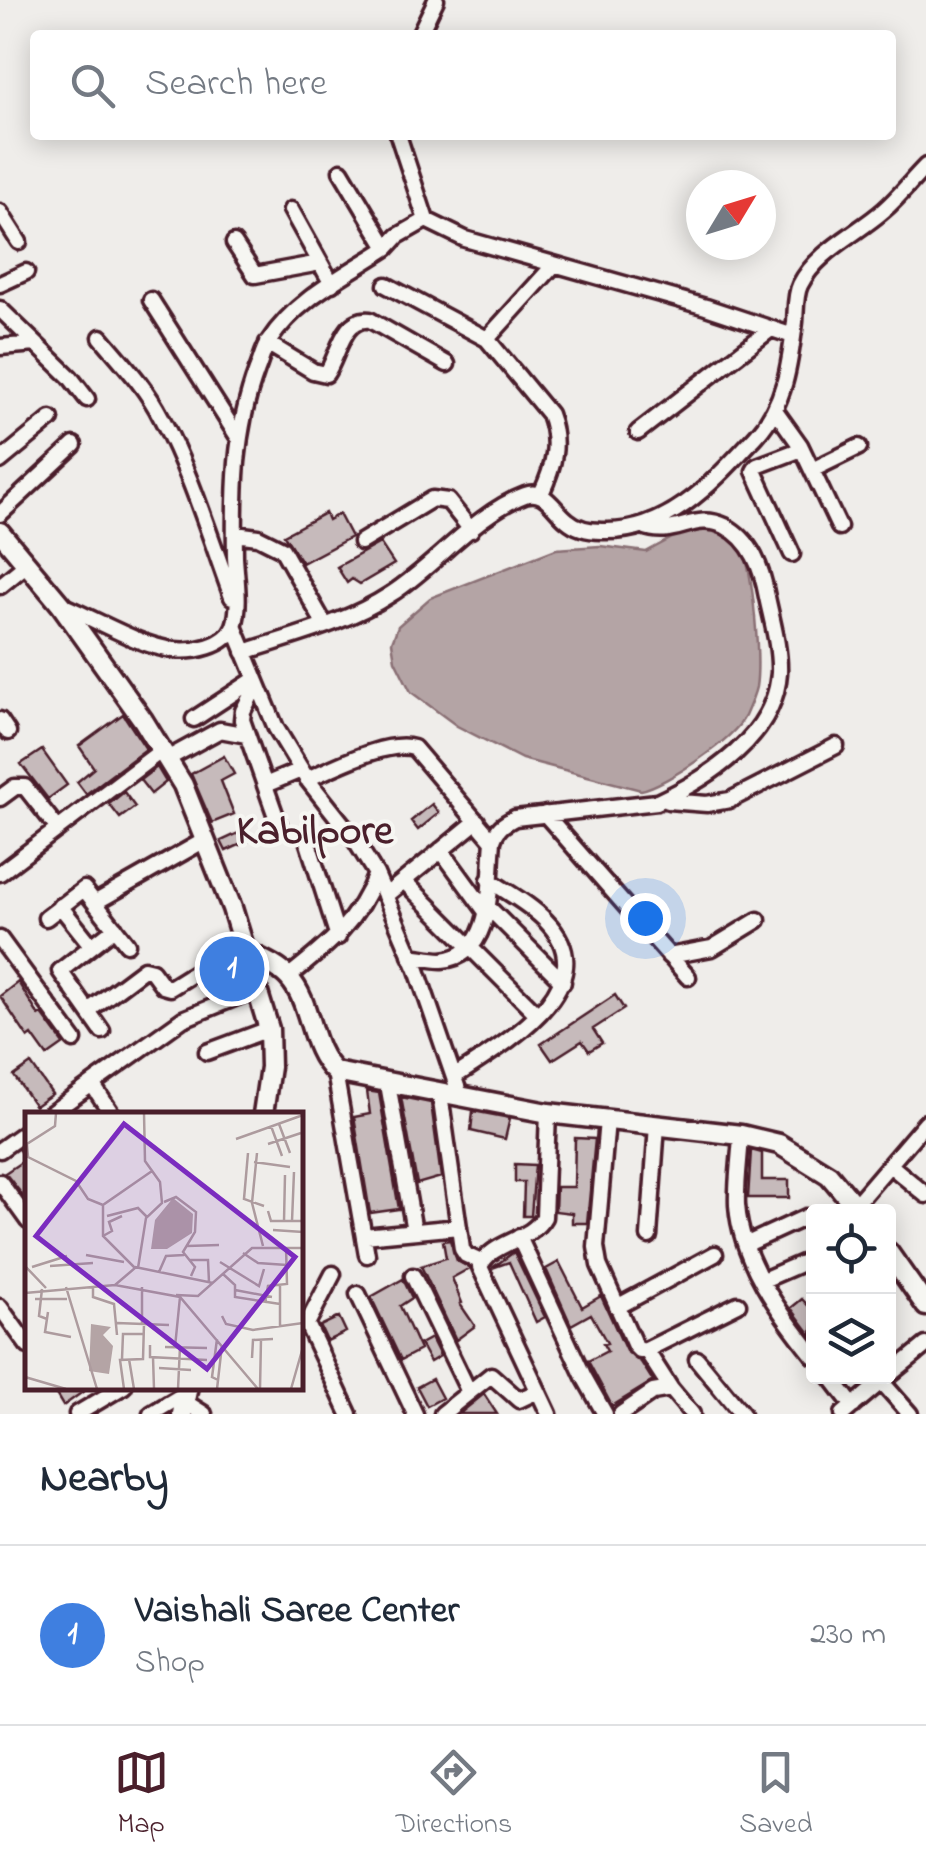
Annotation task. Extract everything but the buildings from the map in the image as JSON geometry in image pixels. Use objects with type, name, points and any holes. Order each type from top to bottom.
[{"type":"street","points":[[421,30],[436,0]]},
{"type":"street","points":[[400,140],[426,220],[465,239],[793,336]]},
{"type":"street","points":[[244,652],[362,611],[392,594],[519,497],[541,494],[569,523],[612,532],[643,526],[671,514],[700,494],[757,434],[781,398],[799,287],[818,262],[884,210],[926,166]]},
{"type":"street","points":[[341,171],[388,248]]},
{"type":"street","points":[[291,210],[332,284]]},
{"type":"street","points":[[0,212],[19,242]]},
{"type":"street","points":[[426,220],[299,307],[267,343],[238,437],[234,626],[276,728],[376,874],[462,1098]]},
{"type":"street","points":[[234,243],[255,275],[320,263]]},
{"type":"street","points":[[487,339],[554,265]]},
{"type":"street","points":[[0,284],[26,272]]},
{"type":"street","points":[[386,284],[487,339],[549,414],[556,439],[552,472],[541,494]]},
{"type":"street","points":[[151,300],[238,437]]},
{"type":"street","points":[[0,309],[87,399]]},
{"type":"street","points":[[267,343],[326,374],[350,326],[362,319],[447,364]]},
{"type":"street","points":[[638,432],[771,329]]},
{"type":"street","points":[[101,337],[160,415],[235,606]]},
{"type":"street","points":[[0,347],[36,344]]},
{"type":"street","points":[[775,410],[802,449],[839,527]]},
{"type":"street","points":[[0,462],[51,419]]},
{"type":"street","points":[[0,514],[74,445]]},
{"type":"street","points":[[812,470],[858,447]]},
{"type":"street","points":[[792,554],[754,471],[757,466],[802,449]]},
{"type":"street","points":[[361,542],[432,499],[448,502],[471,530]]},
{"type":"street","points":[[643,526],[660,532],[693,522],[711,522],[735,534],[758,562],[779,664],[777,690],[763,723],[745,744],[688,786],[657,802]]},
{"type":"street","points":[[0,532],[62,606],[183,785],[259,988],[269,1029],[270,1066],[263,1112]]},
{"type":"street","points":[[235,534],[258,538],[282,549],[325,625]]},
{"type":"street","points":[[0,586],[27,564]]},
{"type":"street","points":[[62,606],[150,646],[179,651],[210,646],[226,637],[234,626]]},
{"type":"street","points":[[194,719],[256,682]]},
{"type":"street","points":[[256,682],[242,720],[279,826]]},
{"type":"street","points":[[0,873],[164,754],[220,730],[247,735]]},
{"type":"street","points":[[265,785],[404,745],[421,754],[493,841]]},
{"type":"street","points":[[410,956],[440,960],[468,948],[482,929],[487,909],[496,832],[515,818],[657,802],[707,804],[730,800],[836,746]]},
{"type":"street","points":[[0,798],[15,787],[25,787],[58,829]]},
{"type":"street","points":[[545,814],[688,977]]},
{"type":"street","points":[[384,896],[477,822]]},
{"type":"street","points":[[96,902],[204,840]]},
{"type":"street","points":[[308,842],[338,937]]},
{"type":"street","points":[[441,850],[487,909],[563,982]]},
{"type":"street","points":[[288,978],[338,937],[366,900],[376,874]]},
{"type":"street","points":[[404,880],[537,1014]]},
{"type":"street","points":[[454,1077],[505,1043],[559,992],[563,982],[564,954],[549,924],[489,880]]},
{"type":"street","points":[[46,918],[84,889],[127,944]]},
{"type":"street","points":[[60,906],[91,945]]},
{"type":"street","points":[[669,956],[712,948],[758,920]]},
{"type":"street","points":[[102,1031],[60,971],[115,928]]},
{"type":"street","points":[[0,939],[74,1040]]},
{"type":"street","points":[[246,947],[296,988],[316,1048],[335,1072],[366,1255]]},
{"type":"street","points":[[88,1012],[144,969],[152,971],[163,986],[170,988],[246,947]]},
{"type":"street","points":[[53,1112],[182,1019],[259,988]]},
{"type":"street","points":[[207,1052],[269,1029]]},
{"type":"street","points":[[335,1072],[548,1114],[741,1134],[779,1144],[805,1158],[830,1175],[855,1204]]},
{"type":"street","points":[[92,1084],[111,1112]]},
{"type":"street","points":[[388,1084],[414,1231]]},
{"type":"street","points":[[440,1094],[463,1253],[481,1262]]},
{"type":"street","points":[[548,1114],[544,1217],[534,1230],[487,1255],[480,1267],[549,1414]]},
{"type":"street","points":[[607,1120],[596,1247],[599,1265],[635,1346],[646,1350],[738,1304]]},
{"type":"street","points":[[649,1236],[657,1125]]},
{"type":"street","points":[[861,1204],[925,1125]]},
{"type":"street","points":[[0,1150],[25,1132]]},
{"type":"street","points":[[741,1134],[738,1205],[747,1244],[774,1304],[806,1346]]},
{"type":"street","points":[[890,1165],[926,1196]]},
{"type":"street","points":[[2,1188],[25,1217]]},
{"type":"street","points":[[747,1244],[806,1217]]},
{"type":"street","points":[[364,1236],[459,1226]]},
{"type":"street","points":[[520,1238],[605,1414]]},
{"type":"street","points":[[617,1307],[715,1254]]},
{"type":"street","points":[[763,1280],[806,1261]]},
{"type":"street","points":[[896,1263],[926,1306]]},
{"type":"street","points":[[334,1274],[309,1319],[308,1331],[349,1414]]},
{"type":"street","points":[[413,1276],[469,1392]]},
{"type":"street","points":[[358,1294],[415,1414]]},
{"type":"street","points":[[0,1307],[25,1342]]},
{"type":"street","points":[[896,1366],[926,1345]]},
{"type":"street","points":[[646,1350],[689,1413]]},
{"type":"street","points":[[697,1358],[742,1414]]},
{"type":"street","points":[[442,1414],[491,1375],[519,1400],[536,1392]]},
{"type":"street","points":[[834,1384],[846,1412],[875,1384]]},
{"type":"street","points":[[895,1384],[910,1414]]},
{"type":"street","points":[[77,1414],[119,1389]]},
{"type":"street","points":[[621,1414],[653,1392],[671,1389]]},
{"type":"street","points":[[151,1414],[181,1403],[204,1414]]},
{"type":"shaded area","points":[[720,529],[740,547],[750,577],[756,638],[755,690],[745,716],[728,737],[698,760],[652,786],[641,790],[522,759],[457,726],[411,692],[395,660],[392,642],[398,626],[430,598],[556,549],[600,546],[646,552],[687,530]]},
{"type":"place","name":"Vaishali Saree Center","points":[[232,969]]},
{"type":"district","name":"Kabilpore","points":[[315,832]]}]
